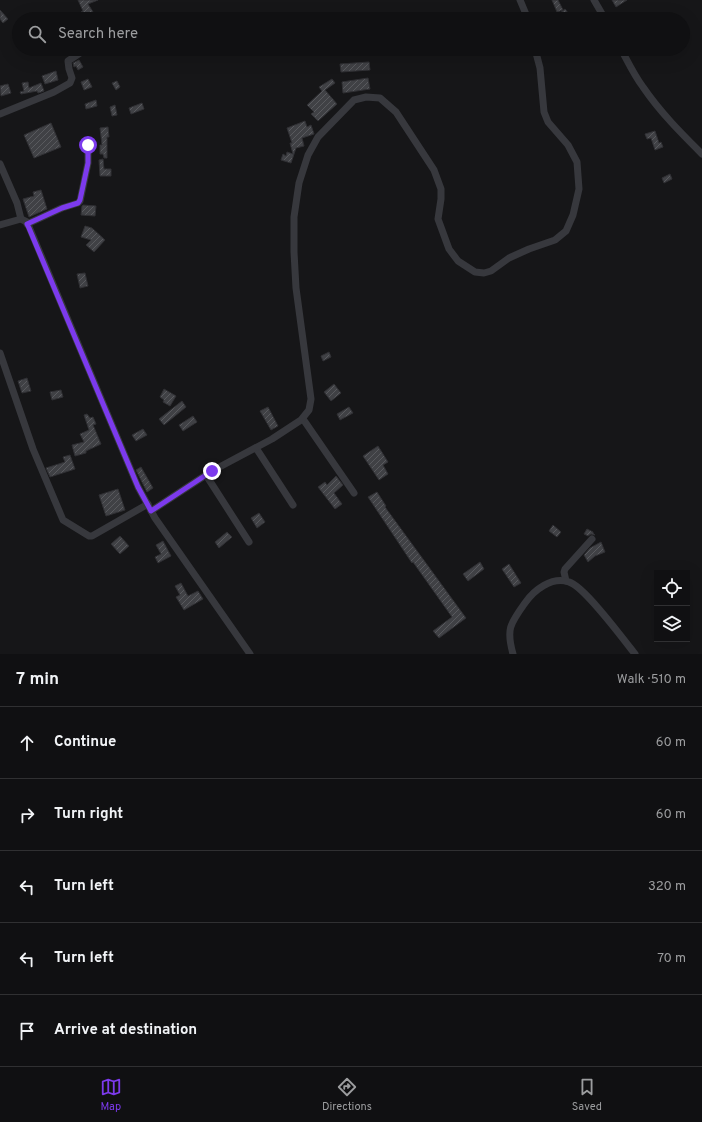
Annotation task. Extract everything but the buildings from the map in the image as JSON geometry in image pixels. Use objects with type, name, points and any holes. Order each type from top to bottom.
[{"type":"street","points":[[520,0],[525,12]]},
{"type":"street","points":[[594,0],[600,12]]},
{"type":"street","points":[[0,114],[54,92],[70,83],[72,78],[68,61],[76,56]]},
{"type":"street","points":[[151,511],[206,475],[272,439],[303,418],[309,410],[311,400],[296,288],[294,217],[299,183],[308,155],[318,137],[354,100],[366,97],[380,98],[396,112],[434,170],[441,189],[438,219],[449,250],[458,261],[475,272],[484,273],[491,271],[509,258],[555,240],[566,231],[574,215],[579,189],[577,162],[568,145],[548,122],[544,112],[540,68],[537,56]]},
{"type":"street","points":[[625,56],[642,86],[653,101],[668,120],[702,154]]},
{"type":"street","points":[[0,225],[24,221],[78,203],[80,200],[88,163],[88,145]]},
{"type":"street","points":[[0,164],[138,487],[151,511],[250,654]]},
{"type":"street","points":[[0,353],[33,449],[63,520],[89,536],[92,536],[148,504]]},
{"type":"street","points":[[303,418],[354,493]]},
{"type":"street","points":[[256,448],[293,505]]},
{"type":"street","points":[[206,475],[248,542]]},
{"type":"street","points":[[566,581],[564,572],[565,569],[592,539]]},
{"type":"street","points":[[513,654],[509,636],[513,620],[528,598],[554,581],[566,581],[574,584],[590,600],[636,654]]},
{"type":"route","points":[[88,145],[88,163],[80,200],[78,203],[62,208],[27,224],[138,487],[151,511],[212,471]]}]
